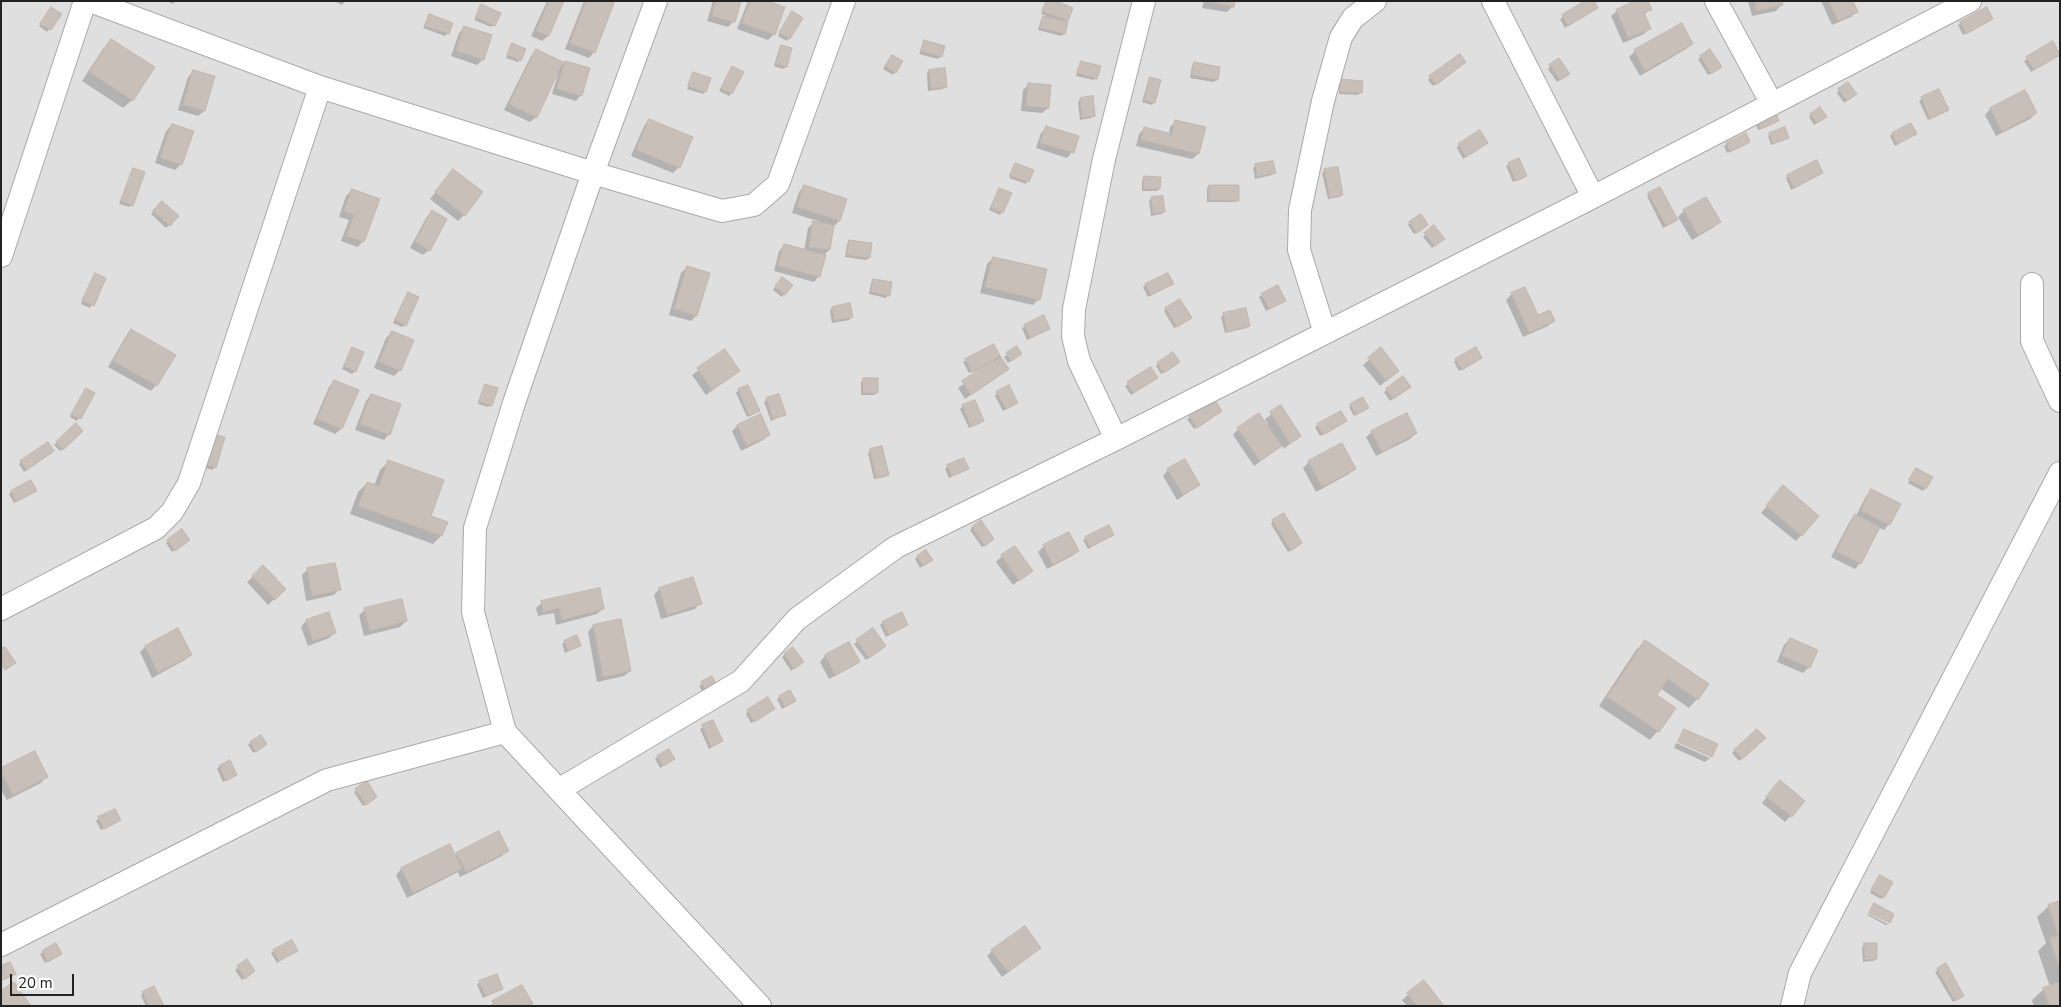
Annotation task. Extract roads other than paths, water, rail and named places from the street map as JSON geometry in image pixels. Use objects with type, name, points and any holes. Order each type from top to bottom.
[{"type":"street","points":[[1,256],[85,1]]},
{"type":"street","points":[[90,1],[320,87],[593,173],[722,210],[754,205],[778,184],[844,1]]},
{"type":"street","points":[[656,1],[593,173],[514,403],[475,528],[473,612],[505,732],[760,1006]]},
{"type":"street","points":[[1116,439],[1080,361],[1073,336],[1074,309],[1104,159],[1144,1]]},
{"type":"street","points":[[1325,332],[1299,250],[1300,210],[1324,101],[1341,37],[1353,18],[1375,1]]},
{"type":"street","points":[[1494,1],[1592,197]]},
{"type":"street","points":[[1716,1],[1772,104]]},
{"type":"street","points":[[560,789],[741,681],[797,619],[896,547],[1116,439],[1772,104],[1935,10],[1970,1]]},
{"type":"street","points":[[1,609],[144,535],[166,520],[179,503],[189,483],[320,87]]},
{"type":"street","points":[[2032,284],[2032,341],[2060,401]]},
{"type":"street","points":[[1792,1006],[1800,973],[2060,473]]},
{"type":"street","points":[[1,945],[327,780],[505,732]]}]
